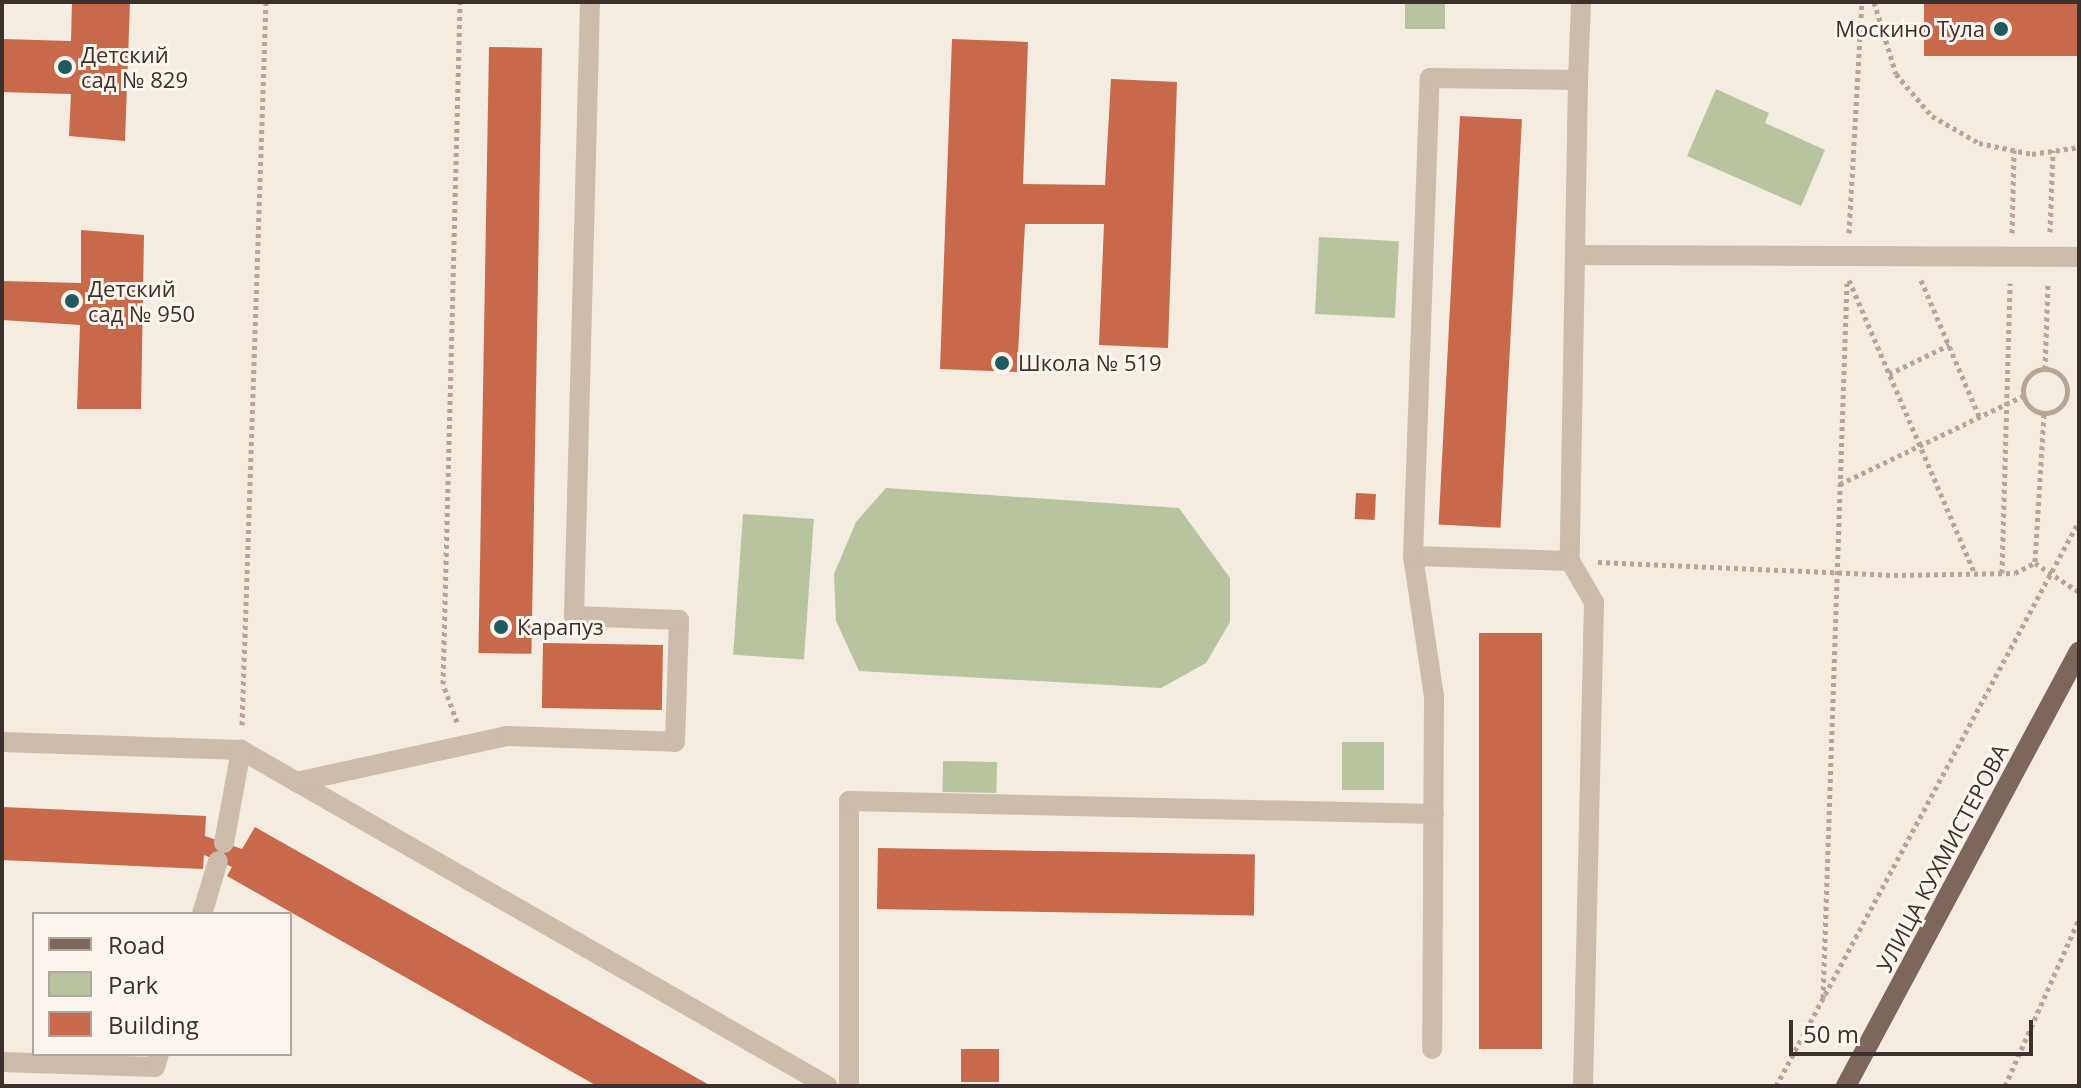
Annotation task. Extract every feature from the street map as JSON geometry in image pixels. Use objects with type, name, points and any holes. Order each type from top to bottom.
[{"type":"main road","name":"УЛИЦА КУХМИСТЕРОВА","points":[[1846,1086],[2074,675],[2079,652]]},
{"type":"lane","points":[[296,782],[463,741],[675,742],[679,620],[574,616],[590,2]]},
{"type":"lane","points":[[1581,2],[1570,561],[1594,602],[1583,1086]]},
{"type":"lane","points":[[1432,1049],[1434,696],[1413,556],[1430,78],[1578,80]]},
{"type":"lane","points":[[1575,255],[1848,266],[1912,257],[2079,257]]},
{"type":"lane","points":[[1413,556],[1570,561]]},
{"type":"lane","points":[[2,742],[241,750],[828,1086]]},
{"type":"lane","points":[[203,912],[221,852],[241,750]]},
{"type":"lane","points":[[849,1086],[849,801],[1434,814]]},
{"type":"lane","points":[[2,1062],[155,1067],[158,1056]]},
{"type":"path","points":[[241,750],[266,2]]},
{"type":"path","points":[[460,2],[443,684],[463,741]]},
{"type":"path","points":[[1823,998],[1848,266],[1862,2]]},
{"type":"path","points":[[1874,2],[1896,74],[1932,116],[1979,143],[2014,150],[2079,147]]},
{"type":"path","points":[[2002,573],[2014,150]]},
{"type":"path","points":[[1912,257],[1979,416]]},
{"type":"path","points":[[1848,266],[1889,374],[1975,574]]},
{"type":"path","points":[[1889,374],[1949,345]]},
{"type":"path","points":[[1840,484],[2023,396],[2036,371],[2063,378],[2062,406],[2044,414]]},
{"type":"path","points":[[2023,396],[2044,414]]},
{"type":"path","points":[[2044,414],[2035,563],[2047,576],[2079,592]]},
{"type":"path","points":[[1776,1086],[2079,521]]},
{"type":"path","points":[[1570,561],[1975,574],[2002,573],[2035,563]]},
{"type":"path","points":[[2005,1086],[2079,919]]},
{"type":"green space","points":[[1405,2],[1445,2],[1445,29],[1405,29]]},
{"type":"green space","points":[[1716,89],[1769,113],[1765,123],[1825,150],[1801,206],[1687,156]]},
{"type":"green space","points":[[1319,237],[1399,241],[1395,318],[1315,314]]},
{"type":"green space","points":[[886,488],[1179,508],[1230,578],[1230,622],[1206,663],[1161,688],[859,671],[836,621],[834,574],[856,522]]},
{"type":"green space","points":[[743,514],[814,519],[804,660],[733,655]]},
{"type":"green space","points":[[1342,742],[1384,742],[1384,790],[1342,790]]},
{"type":"green space","points":[[943,761],[997,762],[996,793],[942,792]]},
{"type":"building","name":"Детский сад № 829","points":[[72,2],[130,2],[125,141],[69,136],[71,94],[2,92],[2,39],[71,41]]},
{"type":"building","name":"Москино Тула","points":[[1924,2],[2079,2],[2079,56],[1924,56]]},
{"type":"building","points":[[952,39],[1028,42],[1023,184],[1105,185],[1111,79],[1177,82],[1168,348],[1099,345],[1104,224],[1025,224],[1017,372],[940,369]]},
{"type":"building","points":[[489,47],[542,48],[531,654],[478,653]]},
{"type":"building","points":[[1460,116],[1522,119],[1501,528],[1439,524]]},
{"type":"building","name":"Детский сад № 950","points":[[81,230],[144,235],[141,409],[77,409],[80,325],[2,320],[2,281],[81,283]]},
{"type":"building","points":[[1356,493],[1376,494],[1375,520],[1355,519]]},
{"type":"building","points":[[1479,633],[1542,633],[1542,1049],[1479,1049]]},
{"type":"building","points":[[543,643],[663,645],[662,710],[542,708]]},
{"type":"building","points":[[2,807],[206,816],[205,836],[242,849],[255,827],[711,1086],[597,1086],[227,876],[232,867],[204,855],[203,869],[2,860]]},
{"type":"building","points":[[878,848],[1255,855],[1254,916],[877,909]]},
{"type":"building","points":[[961,1049],[999,1049],[999,1082],[961,1082]]},
{"type":"place","name":"Москино Тула","points":[[2001,29]]},
{"type":"place","name":"Детский сад № 829","points":[[65,67]]},
{"type":"place","name":"Детский сад № 950","points":[[72,301]]},
{"type":"place","name":"Школа № 519","points":[[1002,363]]},
{"type":"place","name":"Карапуз","points":[[501,627]]}]
